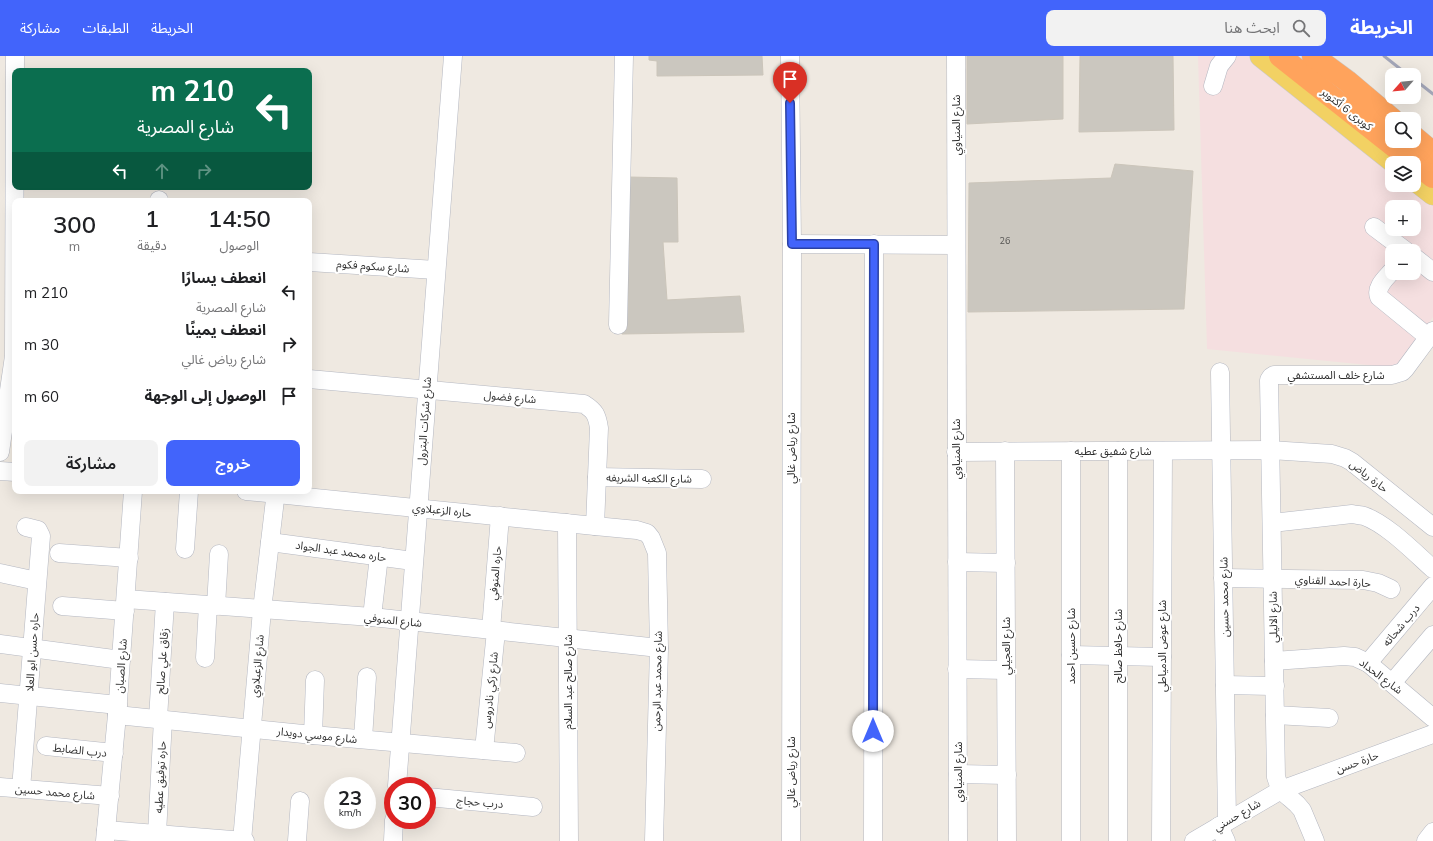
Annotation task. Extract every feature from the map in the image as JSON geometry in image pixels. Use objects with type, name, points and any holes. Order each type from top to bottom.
[{"type":"highway","name":"كوبرى 6 أكتوبر","points":[[1280,56],[1391,156]]},
{"type":"highway","name":"كوبرى 6 أكتوبر","points":[[1313,56],[1347,81],[1385,113]]},
{"type":"highway","points":[[1421,143],[1433,153]]},
{"type":"main road","points":[[1260,56],[1386,156]]},
{"type":"main road","points":[[1270,56],[1397,156]]},
{"type":"street","points":[[15,56],[15,68]]},
{"type":"street","name":"شارع شركات البترول","points":[[398,777],[417,508],[453,56]]},
{"type":"street","points":[[618,325],[624,56]]},
{"type":"street","name":"شارع رياض غالي","points":[[790,56],[792,244],[791,841]]},
{"type":"street","name":"شارع المنياوي","points":[[956,56],[958,841]]},
{"type":"street","points":[[1213,86],[1219,66],[1227,56]]},
{"type":"street","points":[[1250,56],[1385,166]]},
{"type":"street","points":[[1421,183],[1433,206]]},
{"type":"street","points":[[1374,227],[1397,244]]},
{"type":"street","points":[[0,452],[10,356],[12,236]]},
{"type":"street","points":[[792,244],[956,245]]},
{"type":"street","points":[[873,841],[874,244]]},
{"type":"street","name":"شارع سكوم فكوم","points":[[312,262],[436,270]]},
{"type":"street","points":[[1421,263],[1433,272]]},
{"type":"street","points":[[1385,280],[1378,288],[1377,293],[1379,297],[1431,334]]},
{"type":"street","name":"شارع خلف المستشفي","points":[[1269,380],[1274,374],[1398,374],[1405,369],[1431,334]]},
{"type":"street","name":"شارع محمد حسين","points":[[1220,372],[1225,686],[1224,829]]},
{"type":"street","name":"شارع فضول","points":[[312,380],[427,389],[584,404],[593,409],[598,418],[599,428],[595,526]]},
{"type":"street","name":"شارع الاليلي","points":[[1269,380],[1276,777],[1281,790]]},
{"type":"street","name":"شارع شفيق عطيه","points":[[956,452],[1270,450]]},
{"type":"street","name":"حارة رياض","points":[[1270,450],[1332,454],[1345,458],[1433,527]]},
{"type":"street","name":"شارع العجيلي","points":[[1005,451],[1007,841]]},
{"type":"street","name":"شارع حسين احمد","points":[[1071,451],[1071,841]]},
{"type":"street","name":"شارع حافظ صالح","points":[[1118,451],[1118,841]]},
{"type":"street","name":"شارع عوض الدمياطي","points":[[1161,841],[1163,451]]},
{"type":"street","points":[[0,471],[12,472]]},
{"type":"street","name":"شارع الكعبه الشريفه","points":[[597,477],[702,479]]},
{"type":"street","name":"شارع الصبان","points":[[106,836],[118,710],[133,494]]},
{"type":"street","points":[[186,549],[189,494]]},
{"type":"street","name":"شارع الزعبلاوي","points":[[243,841],[262,610],[275,494]]},
{"type":"street","name":"حاره الزعبلاوي","points":[[293,494],[637,530]]},
{"type":"street","points":[[1272,523],[1352,514],[1364,516],[1376,522],[1393,534],[1433,569]]},
{"type":"street","name":"حاره المنوفي","points":[[494,631],[500,516]]},
{"type":"street","name":"شارع صالح عبد السلام","points":[[567,523],[569,841]]},
{"type":"street","name":"حاره حسن ابو العلا","points":[[21,789],[40,533],[38,530],[26,527]]},
{"type":"street","name":"شارع محمد عبد الرحمن","points":[[637,530],[646,533],[653,542],[657,554],[659,648],[654,841]]},
{"type":"street","name":"حاره محمد عبد الجواد","points":[[270,542],[413,561]]},
{"type":"street","points":[[58,553],[129,558]]},
{"type":"street","points":[[205,658],[219,554]]},
{"type":"street","points":[[372,617],[379,556]]},
{"type":"street","points":[[957,562],[1006,563]]},
{"type":"street","points":[[0,573],[37,581]]},
{"type":"street","name":"حارة احمد القناوي","points":[[1224,578],[1363,580],[1378,583],[1391,589]]},
{"type":"street","name":"درب شحاته","points":[[1368,663],[1433,586]]},
{"type":"street","name":"شارع المنوفي","points":[[62,606],[125,605],[166,602],[372,617],[659,648]]},
{"type":"street","name":"زقاق علي صالح","points":[[161,719],[166,602]]},
{"type":"street","name":"شارع زكي نادروس","points":[[484,750],[494,631]]},
{"type":"street","points":[[1392,683],[1433,635]]},
{"type":"street","points":[[0,644],[121,660]]},
{"type":"street","points":[[1071,655],[1162,657]]},
{"type":"street","name":"شارع الحداد","points":[[1274,661],[1344,656],[1355,657],[1368,663],[1433,721]]},
{"type":"street","points":[[957,669],[1006,670]]},
{"type":"street","points":[[363,739],[367,677]]},
{"type":"street","points":[[313,735],[315,680]]},
{"type":"street","points":[[1225,686],[1275,686]]},
{"type":"street","name":"شارع موسي دويدار","points":[[0,693],[118,710],[161,719],[313,735],[516,753]]},
{"type":"street","points":[[1275,715],[1329,718]]},
{"type":"street","name":"حاره توفيق عطيه","points":[[148,836],[161,719]]},
{"type":"street","name":"حارة حسن","points":[[1281,790],[1433,721]]},
{"type":"street","name":"درب الضابط","points":[[46,746],[114,753]]},
{"type":"street","points":[[958,774],[1006,775]]},
{"type":"street","name":"شارع محمد حسين","points":[[0,787],[110,796]]},
{"type":"street","points":[[1281,790],[1302,810],[1315,841]]},
{"type":"street","name":"شارع حسني","points":[[1194,841],[1224,829],[1281,790]]},
{"type":"street","name":"درب حجاج","points":[[436,798],[533,807]]},
{"type":"street","points":[[297,841],[300,801]]},
{"type":"street","points":[[393,841],[394,829]]},
{"type":"street","points":[[1426,841],[1433,832]]},
{"type":"street","points":[[106,836],[148,836],[243,841]]},
{"type":"shaded area","points":[[1198,56],[1284,56],[1385,135],[1385,148],[1401,148],[1411,156],[1385,156],[1385,192],[1421,192],[1421,164],[1433,173],[1433,317],[1398,368],[1207,349]]},
{"type":"building","points":[[649,56],[762,56],[763,75],[657,76],[657,61],[649,60]]},
{"type":"building","points":[[967,56],[1063,56],[1063,119],[967,124]]},
{"type":"building","points":[[1080,56],[1173,56],[1174,130],[1079,132]]},
{"type":"building","points":[[1115,164],[1193,171],[1184,309],[968,312],[969,183],[1111,178]]},
{"type":"building","points":[[628,177],[677,178],[678,242],[663,242],[667,300],[740,296],[744,332],[622,334]]},
{"type":"railway","points":[[1384,56],[1399,68]]},
{"type":"railway","points":[[1421,85],[1433,94]]},
{"type":"route","points":[[790,103],[792,244],[874,244],[873,731]]}]
